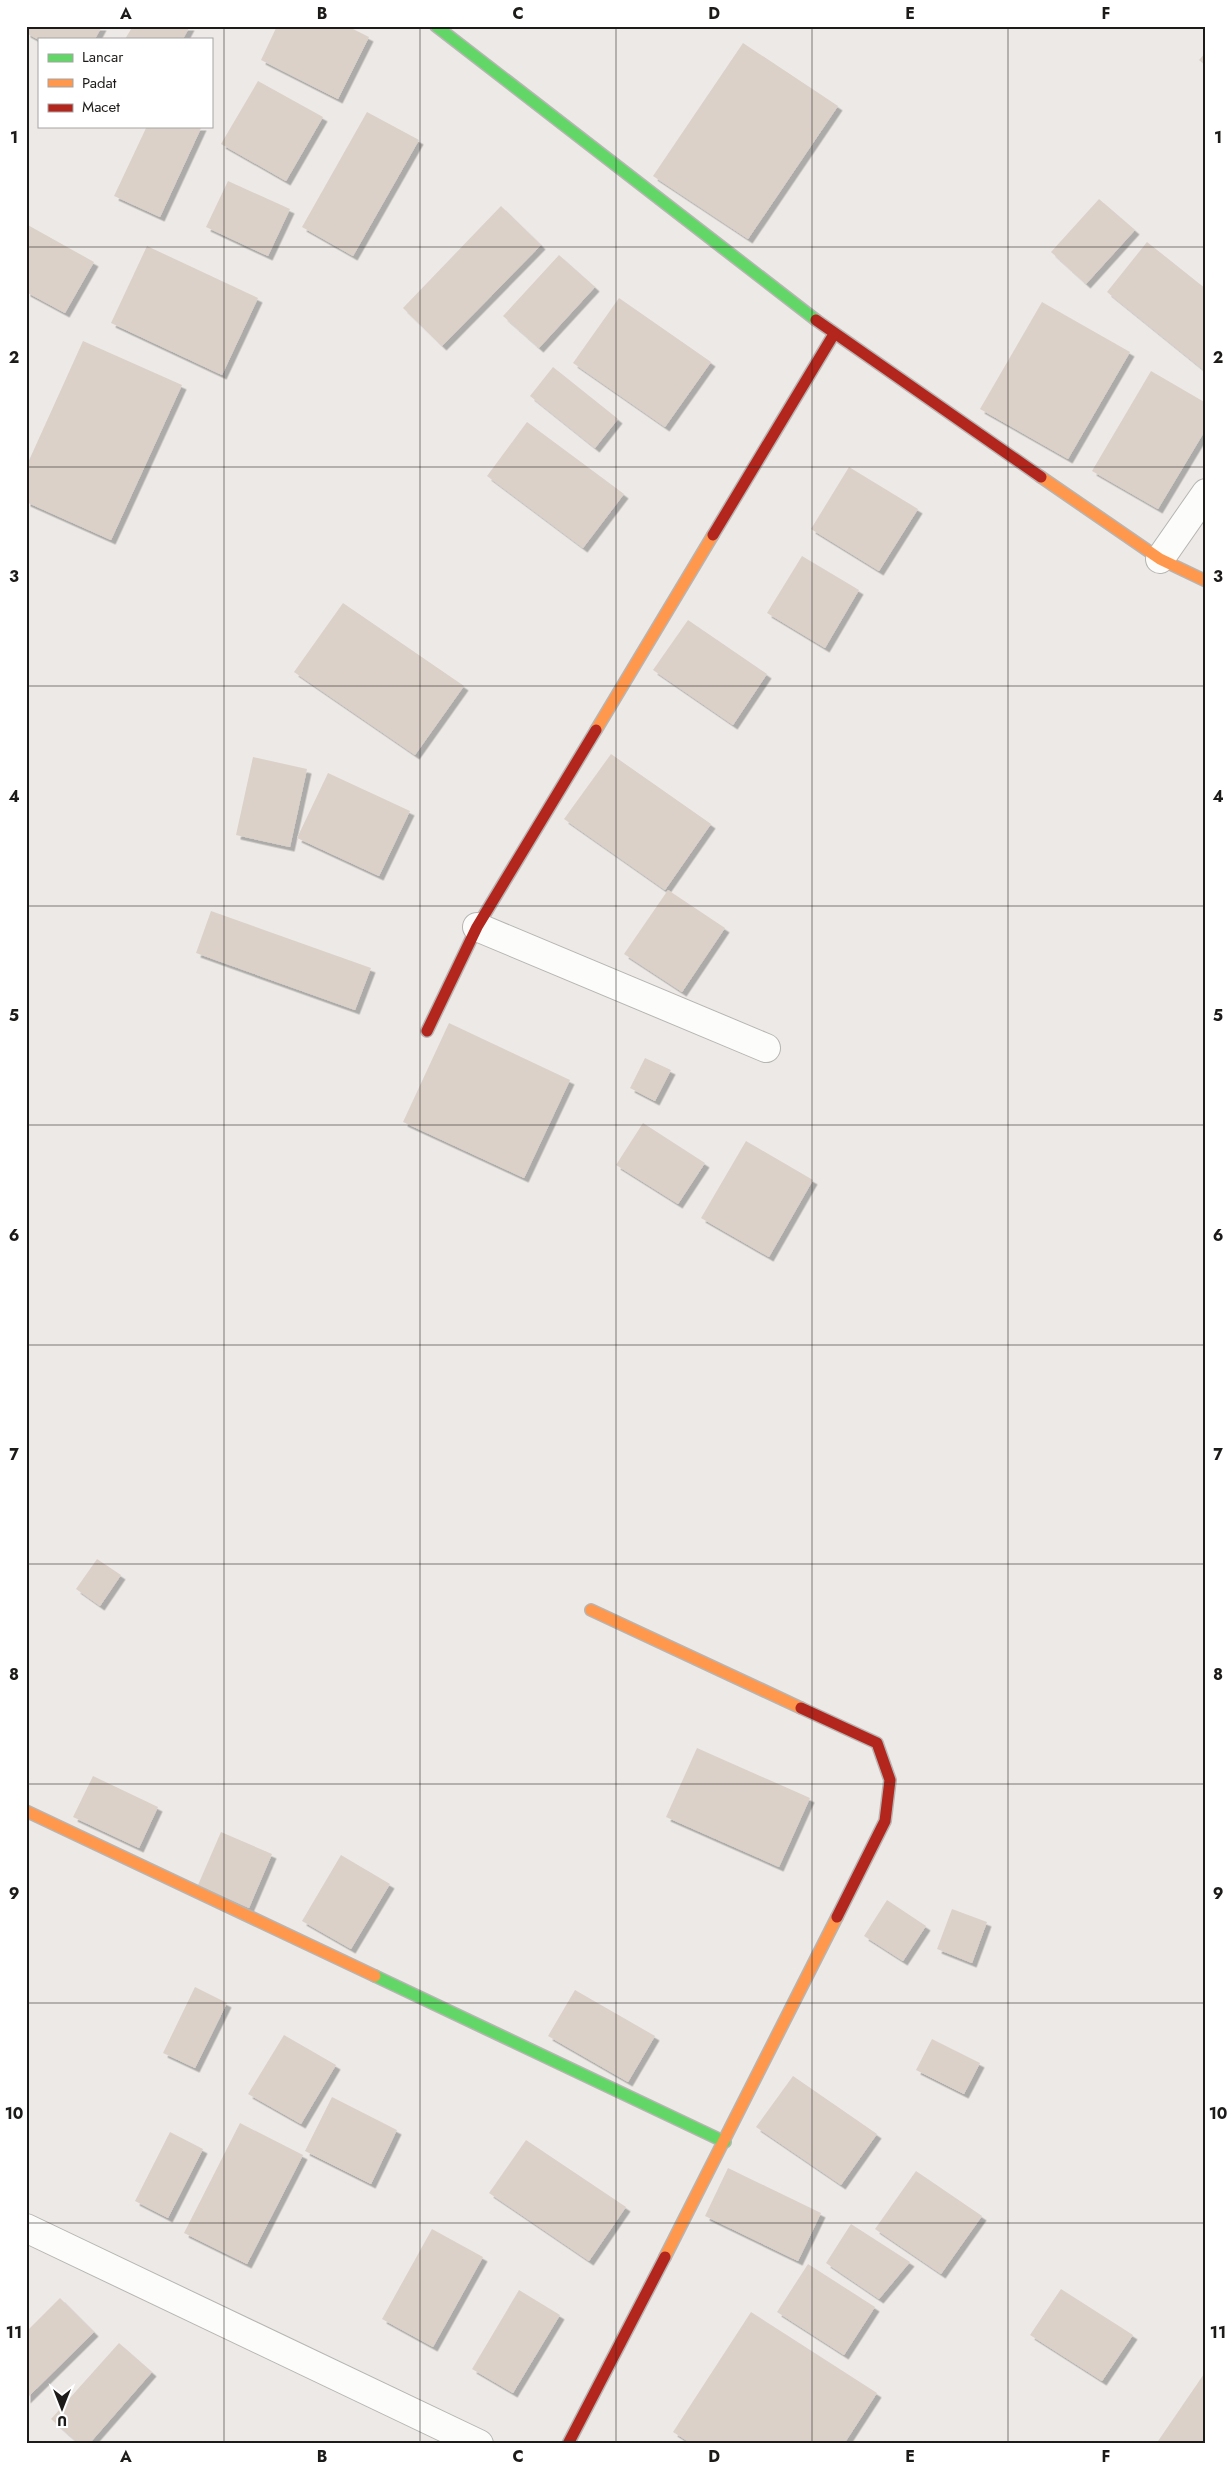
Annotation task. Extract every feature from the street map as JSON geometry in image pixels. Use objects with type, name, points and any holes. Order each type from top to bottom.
[{"type":"street","points":[[436,26],[834,334],[1160,559],[1206,581]]},
{"type":"street","points":[[427,1030],[478,927],[834,334]]},
{"type":"street","points":[[1160,559],[1206,493]]},
{"type":"street","points":[[478,927],[766,1048]]},
{"type":"street","points":[[568,2444],[725,2142],[885,1821],[890,1780],[878,1743],[591,1610]]},
{"type":"street","points":[[26,1811],[725,2142]]},
{"type":"street","points":[[26,2228],[479,2444]]},
{"type":"building","points":[[26,26],[102,26],[96,38],[38,39],[26,33]]},
{"type":"building","points":[[133,26],[190,26],[184,38],[126,38]]},
{"type":"building","points":[[277,26],[347,26],[369,37],[338,99],[261,60]]},
{"type":"building","points":[[743,43],[838,106],[748,239],[653,176]]},
{"type":"building","points":[[1206,52],[1206,66],[1199,60]]},
{"type":"building","points":[[258,81],[323,117],[286,181],[221,144]]},
{"type":"building","points":[[367,112],[419,140],[353,256],[302,227]]},
{"type":"building","points":[[146,128],[201,128],[160,217],[114,196]]},
{"type":"building","points":[[228,181],[290,209],[268,256],[206,227]]},
{"type":"building","points":[[1099,199],[1135,230],[1086,284],[1051,252]]},
{"type":"building","points":[[501,206],[541,245],[442,346],[403,308]]},
{"type":"building","points":[[26,224],[94,262],[65,313],[26,292]]},
{"type":"building","points":[[1147,242],[1206,289],[1206,372],[1107,292]]},
{"type":"building","points":[[147,246],[258,298],[222,375],[111,323]]},
{"type":"building","points":[[559,255],[595,287],[539,348],[503,316]]},
{"type":"building","points":[[619,298],[711,362],[665,427],[573,363]]},
{"type":"building","points":[[1042,302],[1130,352],[1068,459],[980,409]]},
{"type":"building","points":[[83,341],[182,385],[111,540],[26,502],[26,467]]},
{"type":"building","points":[[553,367],[618,419],[595,448],[530,396]]},
{"type":"building","points":[[1151,371],[1206,403],[1206,429],[1158,509],[1092,471]]},
{"type":"building","points":[[527,422],[624,494],[583,548],[487,476]]},
{"type":"building","points":[[849,467],[918,509],[879,571],[811,529]]},
{"type":"building","points":[[802,556],[859,590],[825,648],[767,613]]},
{"type":"building","points":[[343,603],[464,686],[415,755],[294,672]]},
{"type":"building","points":[[688,620],[767,674],[733,725],[653,670]]},
{"type":"building","points":[[611,754],[711,824],[665,890],[564,819]]},
{"type":"building","points":[[253,757],[307,769],[290,847],[236,835]]},
{"type":"building","points":[[328,773],[410,811],[379,876],[297,838]]},
{"type":"building","points":[[668,890],[725,928],[682,992],[624,954]]},
{"type":"building","points":[[211,911],[371,968],[355,1010],[196,953]]},
{"type":"building","points":[[449,1023],[570,1080],[524,1178],[403,1122]]},
{"type":"building","points":[[645,1058],[671,1070],[655,1101],[630,1088]]},
{"type":"building","points":[[643,1123],[705,1163],[678,1204],[616,1165]]},
{"type":"building","points":[[746,1141],[813,1180],[769,1257],[701,1218]]},
{"type":"building","points":[[97,1559],[121,1575],[100,1606],[76,1589]]},
{"type":"building","points":[[697,1748],[810,1798],[779,1867],[666,1817]]},
{"type":"building","points":[[93,1776],[158,1807],[139,1848],[73,1817]]},
{"type":"building","points":[[221,1832],[272,1854],[249,1908],[198,1885]]},
{"type":"building","points":[[341,1855],[390,1884],[351,1949],[302,1921]]},
{"type":"building","points":[[887,1900],[926,1926],[903,1961],[864,1936]]},
{"type":"building","points":[[952,1909],[987,1922],[972,1963],[937,1949]]},
{"type":"building","points":[[195,1987],[227,2003],[195,2068],[163,2053]]},
{"type":"building","points":[[575,1990],[655,2036],[628,2082],[548,2036]]},
{"type":"building","points":[[284,2035],[336,2065],[301,2124],[248,2094]]},
{"type":"building","points":[[932,2039],[980,2063],[964,2094],[916,2070]]},
{"type":"building","points":[[793,2076],[877,2134],[841,2185],[756,2127]]},
{"type":"building","points":[[332,2097],[397,2130],[371,2184],[305,2151]]},
{"type":"building","points":[[240,2123],[303,2155],[247,2264],[184,2233]]},
{"type":"building","points":[[170,2132],[203,2149],[168,2218],[135,2201]]},
{"type":"building","points":[[526,2140],[626,2207],[589,2261],[489,2193]]},
{"type":"building","points":[[728,2168],[821,2213],[798,2261],[705,2216]]},
{"type":"building","points":[[916,2171],[982,2216],[941,2274],[875,2229]]},
{"type":"building","points":[[851,2224],[910,2262],[879,2299],[826,2263]]},
{"type":"building","points":[[432,2229],[483,2257],[433,2347],[382,2319]]},
{"type":"building","points":[[808,2264],[875,2307],[844,2355],[777,2312]]},
{"type":"building","points":[[1061,2289],[1133,2335],[1102,2381],[1030,2335]]},
{"type":"building","points":[[519,2290],[560,2315],[513,2393],[472,2369]]},
{"type":"building","points":[[60,2298],[94,2332],[26,2399],[26,2332]]},
{"type":"building","points":[[751,2312],[877,2393],[844,2444],[692,2444],[673,2432]]},
{"type":"building","points":[[119,2343],[152,2372],[89,2444],[79,2444],[51,2419]]},
{"type":"building","points":[[1206,2371],[1206,2444],[1156,2444]]},
{"type":"traffic: fast","points":[[436,26],[816,320]]},
{"type":"traffic: fast","points":[[375,1976],[725,2142]]},
{"type":"traffic: slow","points":[[1041,477],[1160,559],[1206,581]]},
{"type":"traffic: slow","points":[[596,730],[713,535]]},
{"type":"traffic: slow","points":[[591,1610],[801,1708]]},
{"type":"traffic: slow","points":[[26,1811],[375,1976]]},
{"type":"traffic: slow","points":[[665,2257],[837,1917]]},
{"type":"traffic: jam","points":[[816,320],[1041,477]]},
{"type":"traffic: jam","points":[[713,535],[834,334]]},
{"type":"traffic: jam","points":[[427,1031],[477,927],[596,730]]},
{"type":"traffic: jam","points":[[801,1708],[877,1743],[890,1780],[885,1821],[837,1917]]},
{"type":"traffic: jam","points":[[568,2444],[665,2257]]}]
